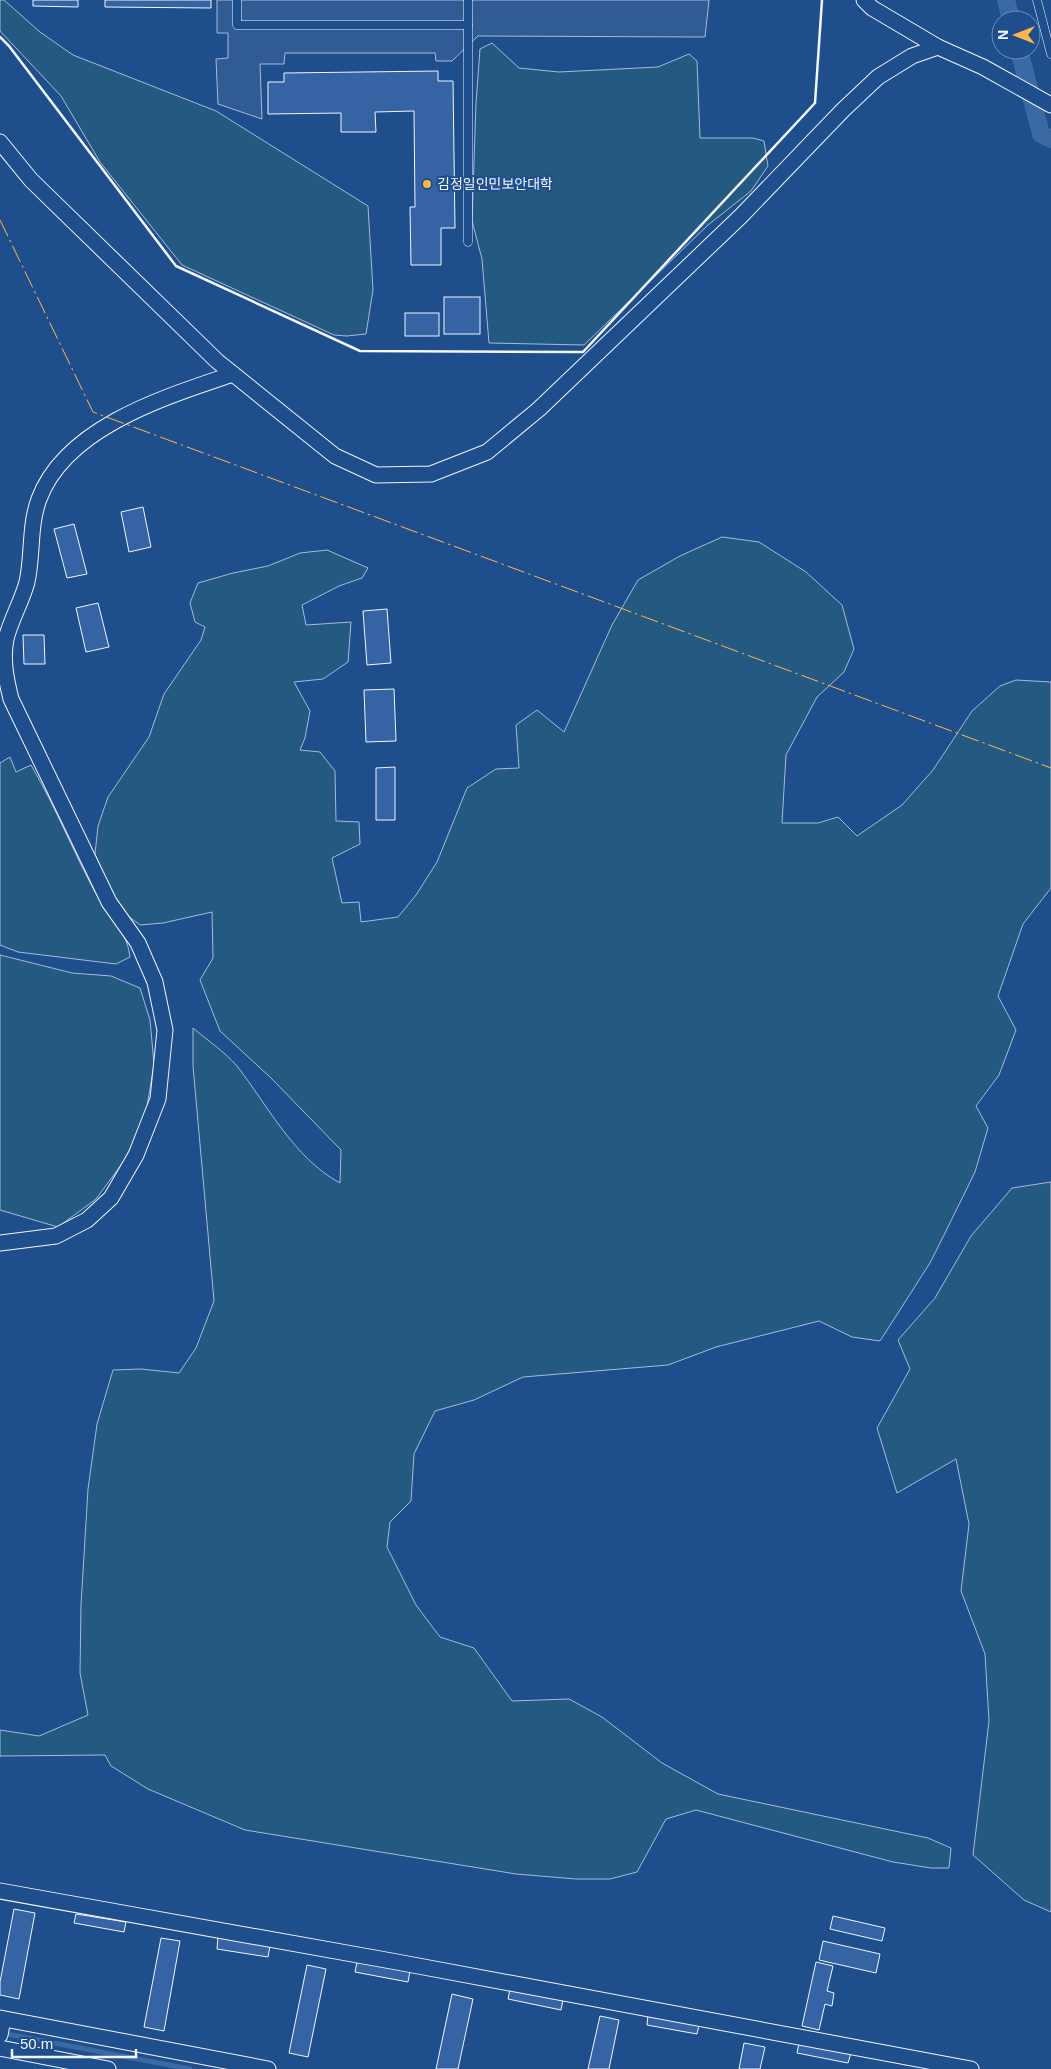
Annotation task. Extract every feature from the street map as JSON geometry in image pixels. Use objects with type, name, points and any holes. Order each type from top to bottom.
[{"type":"street","points":[[864,0],[872,8],[938,47],[1011,83],[1050,105]]},
{"type":"street","points":[[0,142],[31,180],[216,361],[335,456],[376,475],[431,474],[487,452],[540,409],[727,230],[843,110],[878,77],[912,56],[938,47]]},
{"type":"street","points":[[0,1243],[56,1236],[87,1220],[111,1198],[136,1155],[158,1100],[165,1030],[155,982],[141,950],[109,902],[11,698],[5,676],[6,638],[26,582],[31,533],[38,500],[51,473],[66,455],[103,429],[178,393],[233,374]]},
{"type":"street","points":[[0,1892],[397,1962],[971,2069]]},
{"type":"street","points":[[0,2035],[2,2018],[268,2069]]},
{"type":"street","points":[[0,2048],[108,2069]]},
{"type":"lane","points":[[237,0],[237,25],[468,25]]},
{"type":"lane","points":[[468,0],[468,242]]},
{"type":"lane","points":[[1037,0],[1051,54]]},
{"type":"shaded area","points":[[0,0],[4,0],[40,32],[73,55],[216,111],[368,206],[373,290],[366,334],[334,335],[182,265],[100,162],[61,96],[0,31]]},
{"type":"shaded area","points":[[217,0],[709,0],[705,37],[478,36],[452,61],[436,61],[435,53],[285,53],[284,64],[260,64],[262,119],[218,104],[216,59],[228,58],[228,33],[217,33]]},
{"type":"shaded area","points":[[492,43],[519,68],[559,72],[658,67],[689,54],[697,61],[700,138],[753,138],[764,141],[768,166],[751,191],[708,225],[584,345],[489,343],[482,259],[472,221],[480,49]]},
{"type":"shaded area","points":[[722,537],[759,542],[806,572],[842,605],[854,649],[844,672],[817,697],[786,755],[782,823],[818,823],[838,817],[857,836],[902,805],[933,770],[972,711],[1000,686],[1016,680],[1051,682],[1051,888],[1023,924],[998,996],[1016,1030],[999,1075],[976,1106],[988,1128],[975,1172],[930,1263],[880,1341],[852,1337],[819,1321],[716,1347],[668,1365],[523,1377],[474,1400],[435,1411],[414,1454],[411,1501],[390,1522],[387,1547],[416,1605],[440,1637],[474,1648],[512,1701],[569,1699],[602,1717],[662,1763],[718,1794],[928,1838],[951,1848],[949,1868],[931,1868],[893,1862],[696,1810],[666,1819],[637,1872],[610,1879],[576,1879],[516,1874],[245,1830],[148,1789],[111,1766],[105,1755],[0,1756],[0,1730],[39,1736],[88,1715],[80,1673],[81,1605],[88,1489],[97,1424],[113,1370],[141,1369],[179,1373],[196,1348],[214,1301],[193,1066],[193,1028],[237,1066],[295,1146],[309,1160],[340,1183],[341,1150],[271,1078],[220,1031],[200,980],[213,958],[212,912],[163,923],[140,925],[116,907],[95,854],[98,826],[108,797],[149,737],[164,694],[201,640],[205,627],[195,622],[190,603],[198,583],[268,566],[300,553],[327,550],[368,568],[362,578],[339,586],[302,605],[306,625],[351,622],[348,662],[323,679],[294,682],[310,711],[305,738],[300,750],[320,752],[335,771],[336,821],[359,822],[360,844],[332,858],[342,903],[359,902],[361,922],[398,917],[416,895],[437,862],[467,788],[496,769],[519,768],[516,725],[537,710],[564,732],[612,625],[638,580],[680,556]]},
{"type":"shaded area","points":[[10,757],[16,772],[31,765],[100,901],[123,934],[130,957],[116,964],[18,952],[0,945],[0,763]]},
{"type":"shaded area","points":[[0,955],[72,973],[111,976],[140,988],[150,1020],[154,1064],[145,1119],[124,1161],[96,1199],[58,1227],[0,1210]]},
{"type":"shaded area","points":[[1051,1182],[1051,1912],[1024,1900],[973,1855],[989,1721],[985,1654],[961,1591],[969,1524],[956,1459],[897,1493],[877,1428],[910,1369],[898,1340],[935,1298],[971,1236],[1012,1188]]},
{"type":"building","points":[[33,0],[78,0],[78,7],[33,6]]},
{"type":"building","points":[[105,0],[211,0],[211,8],[105,7]]},
{"type":"building","points":[[438,71],[438,81],[453,81],[455,228],[441,228],[441,265],[411,265],[410,207],[415,207],[414,111],[375,112],[376,132],[341,132],[341,113],[268,114],[268,82],[284,82],[284,73]]},
{"type":"building","points":[[444,297],[480,297],[480,334],[444,334]]},
{"type":"building","points":[[405,313],[439,313],[439,336],[405,336]]},
{"type":"building","points":[[143,507],[151,547],[129,552],[121,512]]},
{"type":"building","points":[[74,524],[87,574],[67,578],[54,529]]},
{"type":"building","points":[[98,603],[109,647],[86,652],[76,608]]},
{"type":"building","points":[[387,609],[391,663],[367,665],[363,611]]},
{"type":"building","points":[[23,635],[44,635],[45,664],[24,664]]},
{"type":"building","points":[[394,689],[396,741],[366,742],[364,690]]},
{"type":"building","points":[[395,767],[395,820],[376,820],[376,768]]},
{"type":"building","points":[[14,1909],[35,1913],[19,1999],[0,1995],[0,1982]]},
{"type":"building","points":[[76,1914],[126,1922],[124,1932],[74,1923]]},
{"type":"building","points":[[833,1916],[885,1928],[882,1941],[830,1929]]},
{"type":"building","points":[[218,1937],[270,1946],[268,1957],[217,1949]]},
{"type":"building","points":[[161,1938],[180,1941],[164,2031],[144,2027]]},
{"type":"building","points":[[823,1941],[880,1954],[876,1973],[819,1960]]},
{"type":"building","points":[[357,1962],[410,1971],[408,1982],[355,1972]]},
{"type":"building","points":[[816,1962],[833,1966],[827,1991],[834,1993],[832,2006],[825,2004],[819,2030],[802,2026]]},
{"type":"building","points":[[307,1965],[326,1969],[308,2057],[289,2053]]},
{"type":"building","points":[[510,1989],[563,2000],[561,2010],[508,1999]]},
{"type":"building","points":[[452,1994],[473,1999],[458,2069],[436,2069]]},
{"type":"building","points":[[648,2015],[699,2025],[697,2034],[647,2025]]},
{"type":"building","points":[[600,2016],[619,2020],[609,2069],[588,2069]]},
{"type":"building","points":[[744,2043],[765,2047],[760,2069],[739,2069]]},
{"type":"building","points":[[799,2043],[851,2053],[848,2063],[797,2053]]},
{"type":"waterway","points":[[1006,0],[1008,10]]},
{"type":"waterway","points":[[1022,60],[1041,134],[1051,139]]},
{"type":"waterway","points":[[2,2033],[190,2069]]},
{"type":"wall","points":[[0,37],[9,46],[176,266],[360,351],[583,352],[815,103],[822,0]]},
{"type":"power","points":[[0,220],[93,412],[1051,768]]},
{"type":"place","name":"김정일인민보안대학","points":[[427,184]]}]
